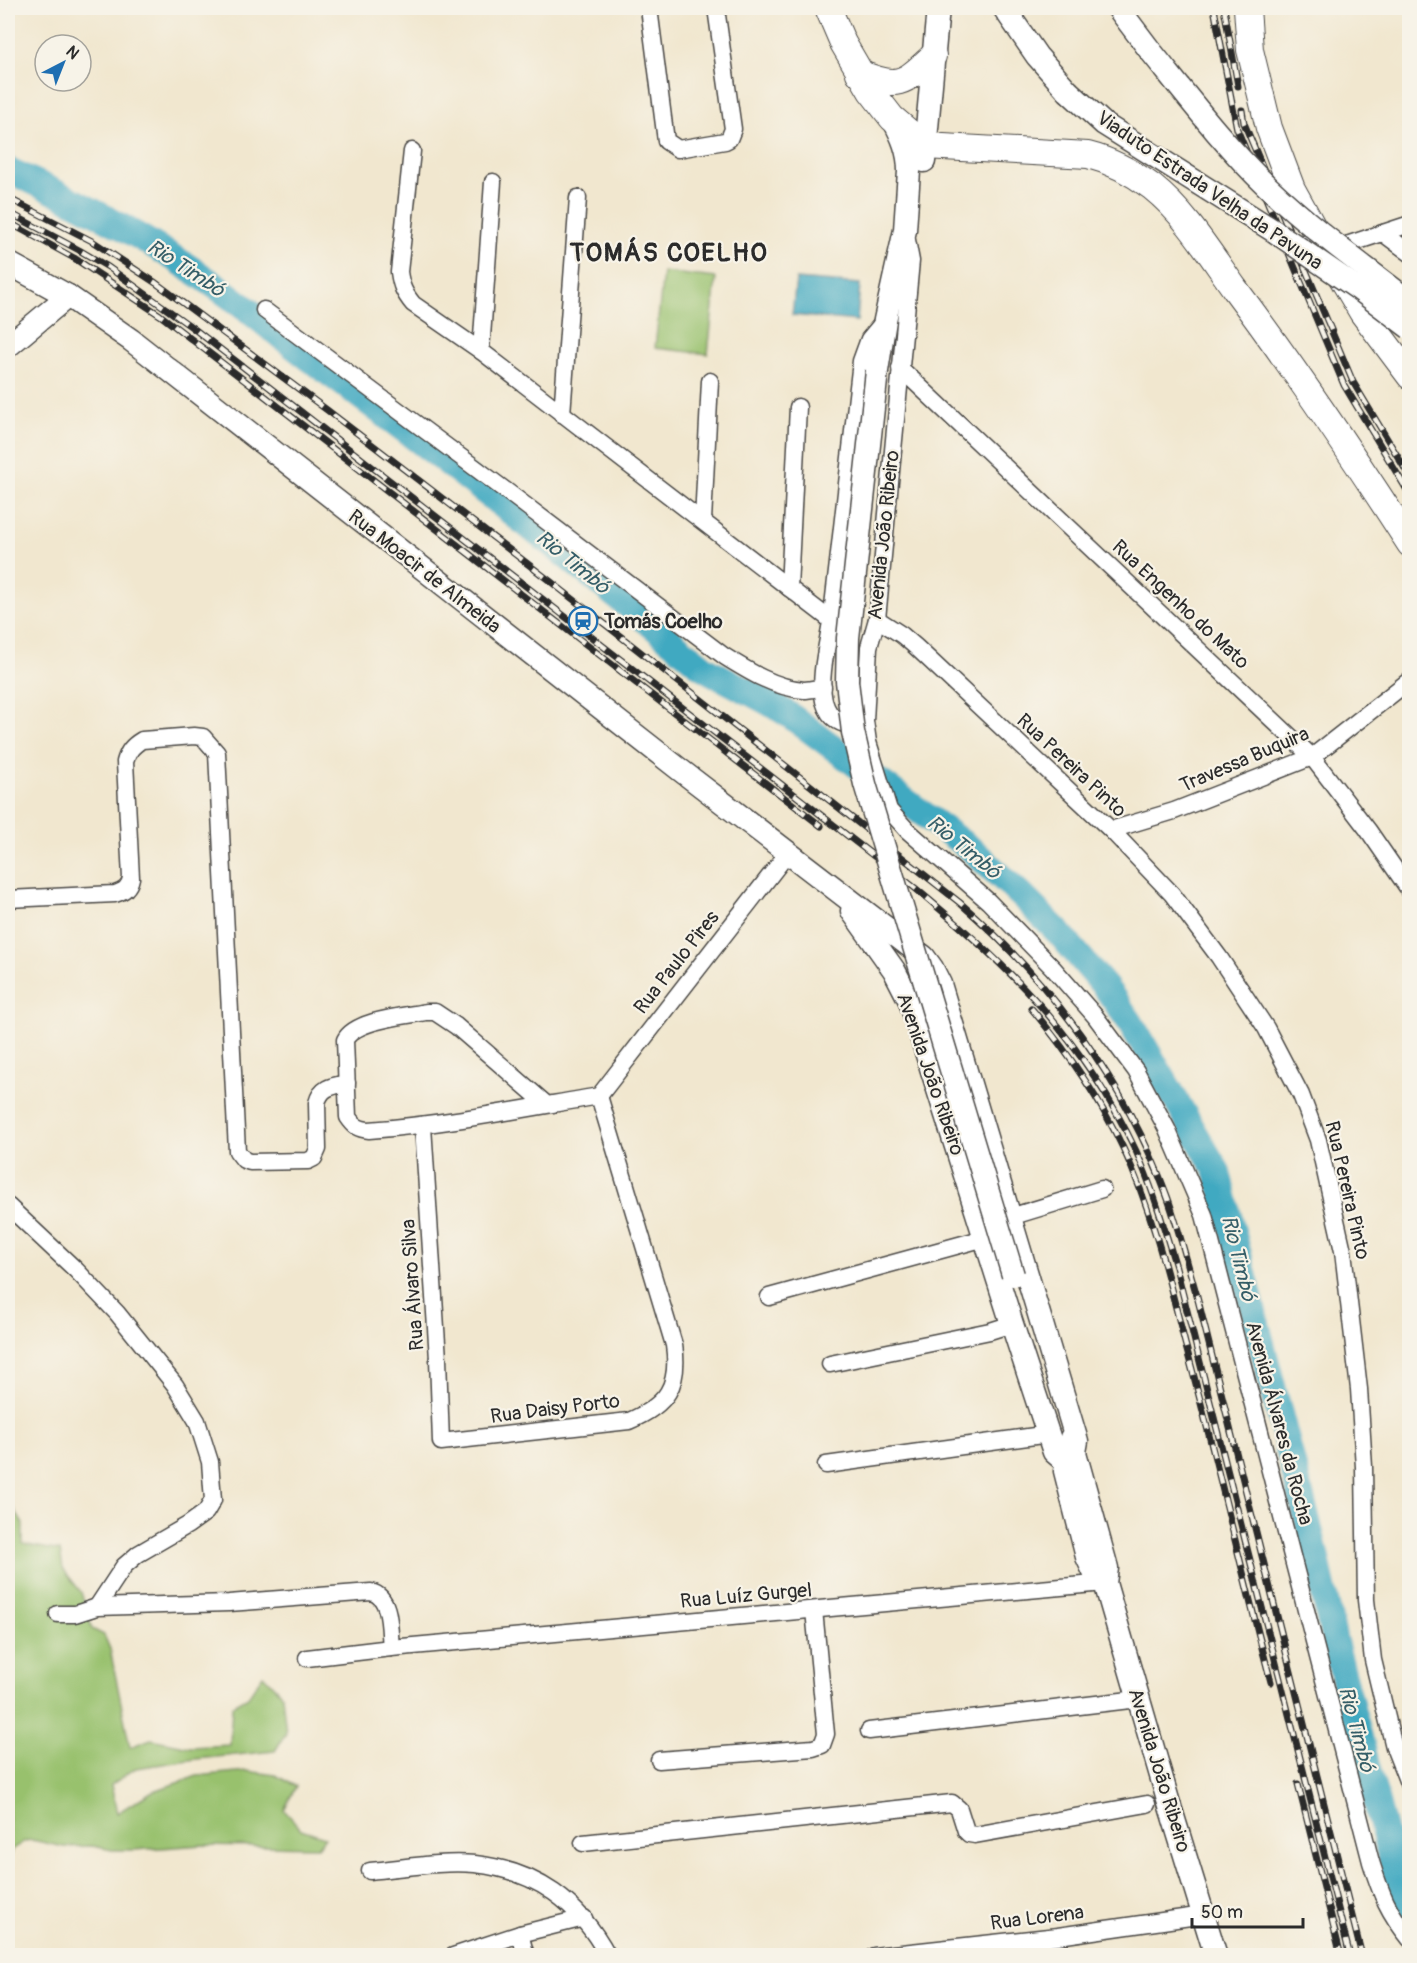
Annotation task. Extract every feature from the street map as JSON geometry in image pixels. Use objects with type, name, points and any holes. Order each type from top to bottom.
[{"type":"main road","points":[[828,8],[859,73],[893,118],[925,146],[1088,155],[1128,170],[1153,188],[1186,223],[1279,349],[1340,435],[1410,544]]},
{"type":"main road","name":"Avenida João Ribeiro","points":[[905,230],[921,192],[938,8]]},
{"type":"main road","name":"Viaduto Estrada Velha da Pavuna","points":[[1004,8],[1037,56],[1068,91],[1104,124],[1274,231],[1360,290],[1410,328]]},
{"type":"main road","name":"Viaduto Estrada Velha da Pavuna","points":[[1118,8],[1236,154],[1267,186],[1309,224],[1410,302]]},
{"type":"main road","points":[[1247,8],[1250,50],[1269,128],[1292,189],[1362,312],[1410,376]]},
{"type":"main road","points":[[859,73],[878,81],[897,82],[912,75],[933,56]]},
{"type":"main road","name":"Avenida João Ribeiro","points":[[893,118],[903,137],[909,162],[905,230],[885,320],[877,371],[848,638],[847,681],[853,732],[865,784],[1038,1356],[1051,1369],[1068,1455],[1107,1568],[1105,1584],[1138,1700],[1159,1802],[1204,1915],[1216,1956]]},
{"type":"main road","name":"Rua Moacir de Almeida","points":[[8,263],[68,296],[131,340],[836,891]]},
{"type":"main road","points":[[8,346],[68,296]]},
{"type":"main road","name":"Avenida João Ribeiro","points":[[836,891],[924,957],[940,984],[1077,1441],[1068,1455]]},
{"type":"main road","name":"Avenida João Ribeiro","points":[[836,891],[894,970],[910,1000],[1054,1452],[1068,1455]]},
{"type":"street","points":[[648,8],[666,141],[678,149],[725,141],[732,134],[716,8]]},
{"type":"street","points":[[412,151],[399,272],[400,285],[413,304],[482,351],[832,621]]},
{"type":"street","points":[[482,351],[493,182]]},
{"type":"street","points":[[562,414],[578,198]]},
{"type":"street","points":[[1326,251],[1410,224]]},
{"type":"street","name":"Avenida João Ribeiro","points":[[905,230],[911,261],[877,620],[869,647],[865,721],[885,800],[896,819],[907,830]]},
{"type":"street","points":[[1383,233],[1410,253]]},
{"type":"street","points":[[264,310],[724,656],[754,675],[781,684],[806,690],[823,687]]},
{"type":"street","points":[[865,721],[848,725],[841,724],[834,719],[824,701],[823,687],[861,361],[869,339],[885,320]]},
{"type":"street","name":"Rua Engenho do Mato","points":[[900,368],[1312,757],[1368,830],[1410,891]]},
{"type":"street","points":[[704,521],[710,381]]},
{"type":"street","points":[[789,588],[798,407]]},
{"type":"street","name":"Rua Pereira Pinto","points":[[877,620],[902,635],[916,647],[1111,830],[1172,894],[1229,971],[1266,1028],[1296,1085],[1318,1140],[1343,1251],[1359,1389],[1364,1467],[1365,1600],[1373,1660],[1394,1747],[1410,1788]]},
{"type":"street","name":"Travessa Buquira","points":[[1111,830],[1174,812],[1312,757],[1410,680]]},
{"type":"street","points":[[8,898],[115,894],[123,891],[129,886],[131,878],[125,762],[128,752],[142,741],[203,737],[217,753],[237,1151],[244,1160],[250,1162],[308,1161],[314,1158],[318,1149],[318,1096],[329,1087],[347,1083]]},
{"type":"street","name":"Avenida Álvares da Rocha","points":[[907,830],[988,901],[1053,968],[1095,1016],[1136,1071],[1167,1129],[1204,1215],[1371,1862],[1383,1898],[1394,1920],[1410,1939]]},
{"type":"street","name":"Rua Paulo Pires","points":[[599,1096],[787,854]]},
{"type":"street","points":[[547,1105],[456,1026],[435,1012],[366,1024],[348,1033],[345,1040],[348,1117],[354,1125],[369,1130],[423,1126],[547,1105],[599,1096]]},
{"type":"street","name":"Rua Daisy Porto","points":[[441,1442],[629,1421],[659,1404],[668,1392],[675,1376],[674,1345],[599,1096]]},
{"type":"street","name":"Rua Álvaro Silva","points":[[423,1126],[441,1442]]},
{"type":"street","points":[[1010,1217],[1102,1189]]},
{"type":"street","points":[[8,1206],[76,1270],[117,1313],[175,1385],[197,1420],[210,1462],[213,1500],[206,1512],[138,1554],[124,1566],[97,1607]]},
{"type":"street","points":[[769,1296],[985,1238]]},
{"type":"street","points":[[830,1364],[990,1331],[1012,1324]]},
{"type":"street","points":[[826,1465],[1049,1434]]},
{"type":"street","name":"Rua Luíz Gurgel","points":[[307,1658],[391,1648],[1105,1584]]},
{"type":"street","points":[[58,1614],[75,1614],[97,1607],[229,1603],[371,1592],[383,1597],[386,1604],[391,1648]]},
{"type":"street","points":[[659,1760],[813,1748],[822,1745],[826,1734],[814,1610]]},
{"type":"street","points":[[869,1731],[1138,1700]]},
{"type":"street","points":[[583,1843],[952,1803],[959,1809],[966,1831],[975,1835],[1159,1802]]},
{"type":"street","points":[[370,1871],[474,1864],[504,1870],[547,1887],[561,1896],[584,1918],[608,1956]]},
{"type":"street","name":"Rua Lorena","points":[[874,1956],[1059,1936],[1204,1915]]},
{"type":"street","points":[[453,1956],[584,1918]]},
{"type":"street","points":[[520,1935],[526,1956]]},
{"type":"green space","points":[[663,272],[716,278],[708,354],[655,348]]},
{"type":"green space","points":[[8,1499],[23,1524],[23,1544],[60,1551],[63,1569],[81,1592],[92,1629],[104,1635],[110,1649],[130,1747],[151,1739],[190,1747],[230,1745],[232,1706],[248,1697],[263,1675],[282,1695],[286,1733],[275,1751],[136,1768],[111,1785],[117,1813],[151,1792],[197,1776],[247,1771],[275,1775],[296,1786],[284,1810],[301,1829],[325,1837],[317,1847],[202,1845],[112,1850],[92,1846],[64,1847],[32,1840],[25,1841],[13,1849],[8,1864]]},
{"type":"water","points":[[796,279],[860,284],[857,321],[792,315]]},
{"type":"waterway","name":"Rio Timbó","points":[[8,170],[93,211],[149,242],[240,304],[516,516],[703,667],[788,714],[972,850],[1060,934],[1106,988],[1130,1022],[1217,1171],[1313,1543],[1334,1640],[1397,1881],[1410,1907]]},
{"type":"railway","points":[[1214,8],[1237,129],[1344,385],[1410,495]]},
{"type":"railway","points":[[1224,8],[1238,86]]},
{"type":"railway","points":[[1242,110],[1244,123],[1353,382],[1410,477]]},
{"type":"railway","points":[[8,198],[92,241],[156,283],[327,410],[550,581],[959,902],[1024,965],[1054,1000],[1107,1074],[1130,1113],[1150,1154],[1171,1208],[1197,1296],[1362,1956]]},
{"type":"railway","points":[[8,212],[108,267],[193,328],[915,888],[982,946],[1041,1006],[1068,1039],[1115,1110],[1142,1165],[1163,1223],[1350,1956]]},
{"type":"railway","points":[[8,222],[74,258],[160,315],[821,826]]},
{"type":"railway","points":[[1031,1008],[1070,1058],[1093,1093],[1114,1129],[1143,1195],[1172,1293],[1271,1682]]},
{"type":"railway","points":[[1298,1784],[1341,1956]]},
{"type":"place","name":"Tomás Coelho","points":[[583,621]]},
{"type":"district","name":"TOMÁS COELHO","points":[[669,252]]}]
